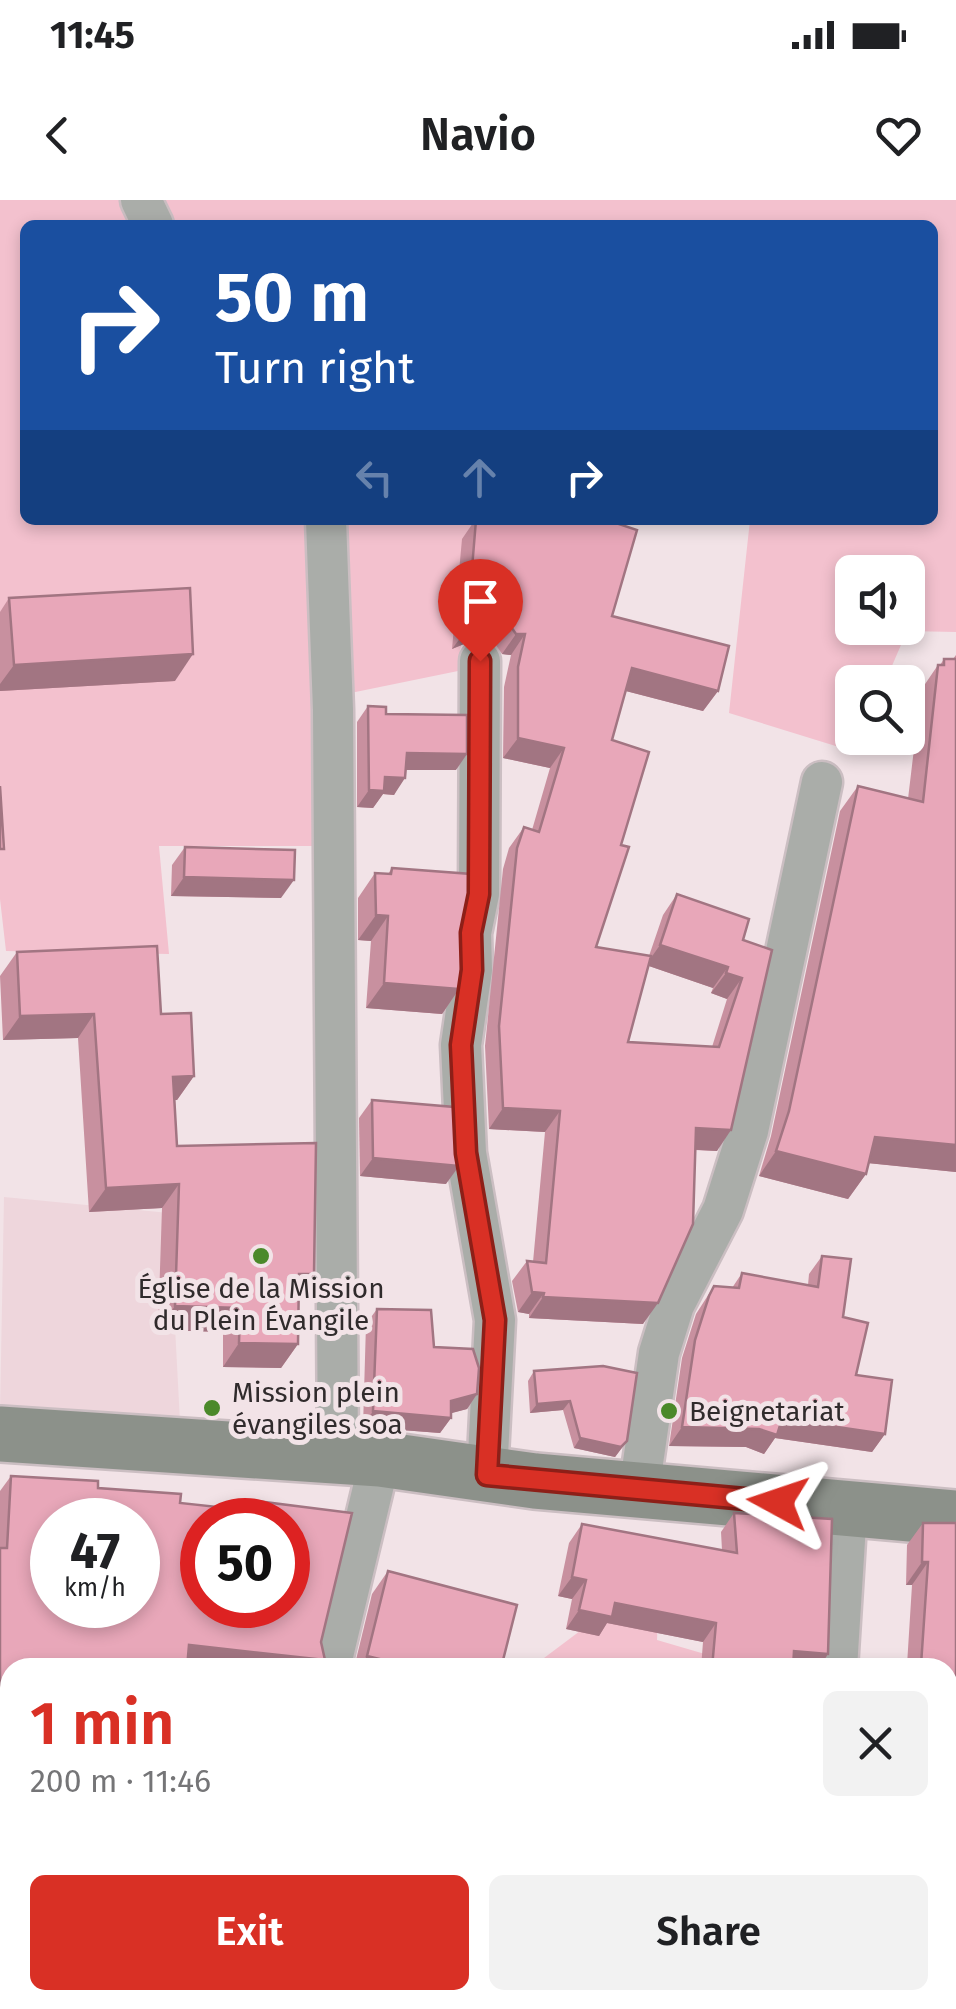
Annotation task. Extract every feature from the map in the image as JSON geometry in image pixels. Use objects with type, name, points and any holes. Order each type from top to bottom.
[{"type":"main road","points":[[0,1434],[359,1458],[487,1475],[956,1518]]},
{"type":"street","points":[[326,525],[359,1458],[331,1658]]},
{"type":"street","points":[[480,661],[479,894],[471,933],[472,970],[461,1045],[466,1153],[495,1320],[487,1475]]},
{"type":"street","points":[[639,1490],[659,1353],[681,1291],[722,1210],[748,1131],[822,782]]},
{"type":"street","points":[[839,1658],[847,1508]]},
{"type":"shaded area","points":[[0,200],[956,200],[956,632],[925,631],[925,555],[835,555],[835,645],[901,645],[892,665],[835,665],[835,746],[729,713],[749,525],[938,525],[938,220],[20,220],[20,525],[474,525],[458,671],[331,697],[335,846],[159,846],[169,954],[6,951],[0,899]]},
{"type":"shaded area","points":[[4,1197],[169,1213],[180,1422],[0,1413]]},
{"type":"shaded area","points":[[660,1564],[657,1640],[718,1658],[544,1658],[620,1601]]},
{"type":"building","points":[[476,525],[622,525],[637,530],[612,616],[729,646],[718,691],[632,668],[612,740],[649,752],[621,845],[629,847],[596,947],[651,956],[628,1042],[719,1047],[742,978],[726,973],[728,967],[660,945],[677,894],[749,919],[743,940],[772,950],[731,1130],[696,1128],[693,1224],[658,1303],[543,1297],[544,1293],[532,1292],[527,1261],[546,1263],[560,1111],[503,1108],[499,1026],[517,848],[524,827],[539,832],[564,748],[518,738],[518,667],[525,634],[516,634],[507,621],[495,617],[467,629]]},
{"type":"building","points":[[190,588],[193,654],[14,665],[9,598]]},
{"type":"building","points":[[944,659],[956,659],[956,1145],[875,1137],[866,1174],[776,1151],[789,1111],[858,786],[923,802],[938,665],[944,665]]},
{"type":"building","points":[[368,706],[386,707],[386,714],[467,715],[467,754],[407,753],[405,778],[385,777],[384,791],[369,790]]},
{"type":"building","points":[[0,786],[4,849],[0,849]]},
{"type":"building","points":[[185,847],[295,850],[294,880],[184,877]]},
{"type":"building","points":[[392,868],[471,874],[459,989],[384,983],[388,916],[376,915],[375,873],[391,874]]},
{"type":"building","points":[[157,946],[161,1014],[191,1013],[194,1076],[173,1077],[177,1146],[316,1143],[314,1274],[299,1274],[298,1344],[239,1343],[240,1308],[175,1306],[179,1184],[106,1188],[94,1014],[20,1016],[17,952]]},
{"type":"building","points":[[372,1100],[454,1107],[459,1166],[373,1158]]},
{"type":"building","points":[[822,1256],[851,1259],[843,1317],[868,1323],[856,1375],[892,1380],[885,1434],[782,1419],[777,1435],[759,1429],[682,1427],[695,1340],[714,1286],[739,1288],[742,1273],[818,1287]]},
{"type":"building","points":[[377,1309],[431,1310],[434,1347],[473,1349],[479,1368],[477,1394],[451,1401],[451,1418],[373,1411]]},
{"type":"building","points":[[603,1366],[637,1373],[627,1441],[621,1447],[580,1438],[570,1401],[537,1404],[534,1371]]},
{"type":"building","points":[[11,1476],[98,1481],[98,1488],[181,1494],[180,1628],[310,1628],[310,1508],[352,1513],[321,1642],[325,1658],[189,1645],[188,1658],[0,1658],[0,1548],[7,1548]]},
{"type":"building","points":[[734,1513],[832,1519],[828,1654],[794,1651],[794,1658],[713,1658],[716,1623],[615,1603],[612,1617],[579,1610],[586,1580],[572,1577],[582,1524],[737,1553]]},
{"type":"building","points":[[923,1523],[956,1523],[956,1658],[921,1658],[928,1562],[922,1562]]},
{"type":"building","points":[[388,1571],[517,1605],[504,1658],[367,1656]]},
{"type":"place","name":"Église de la Mission du Plein Évangile","points":[[261,1256]]},
{"type":"place","name":"Mission plein évangiles soa","points":[[212,1408]]},
{"type":"place","name":"Beignetariat","points":[[669,1411]]},
{"type":"route","points":[[480,661],[479,894],[471,933],[472,970],[461,1045],[466,1153],[495,1320],[487,1475],[778,1502]]}]
